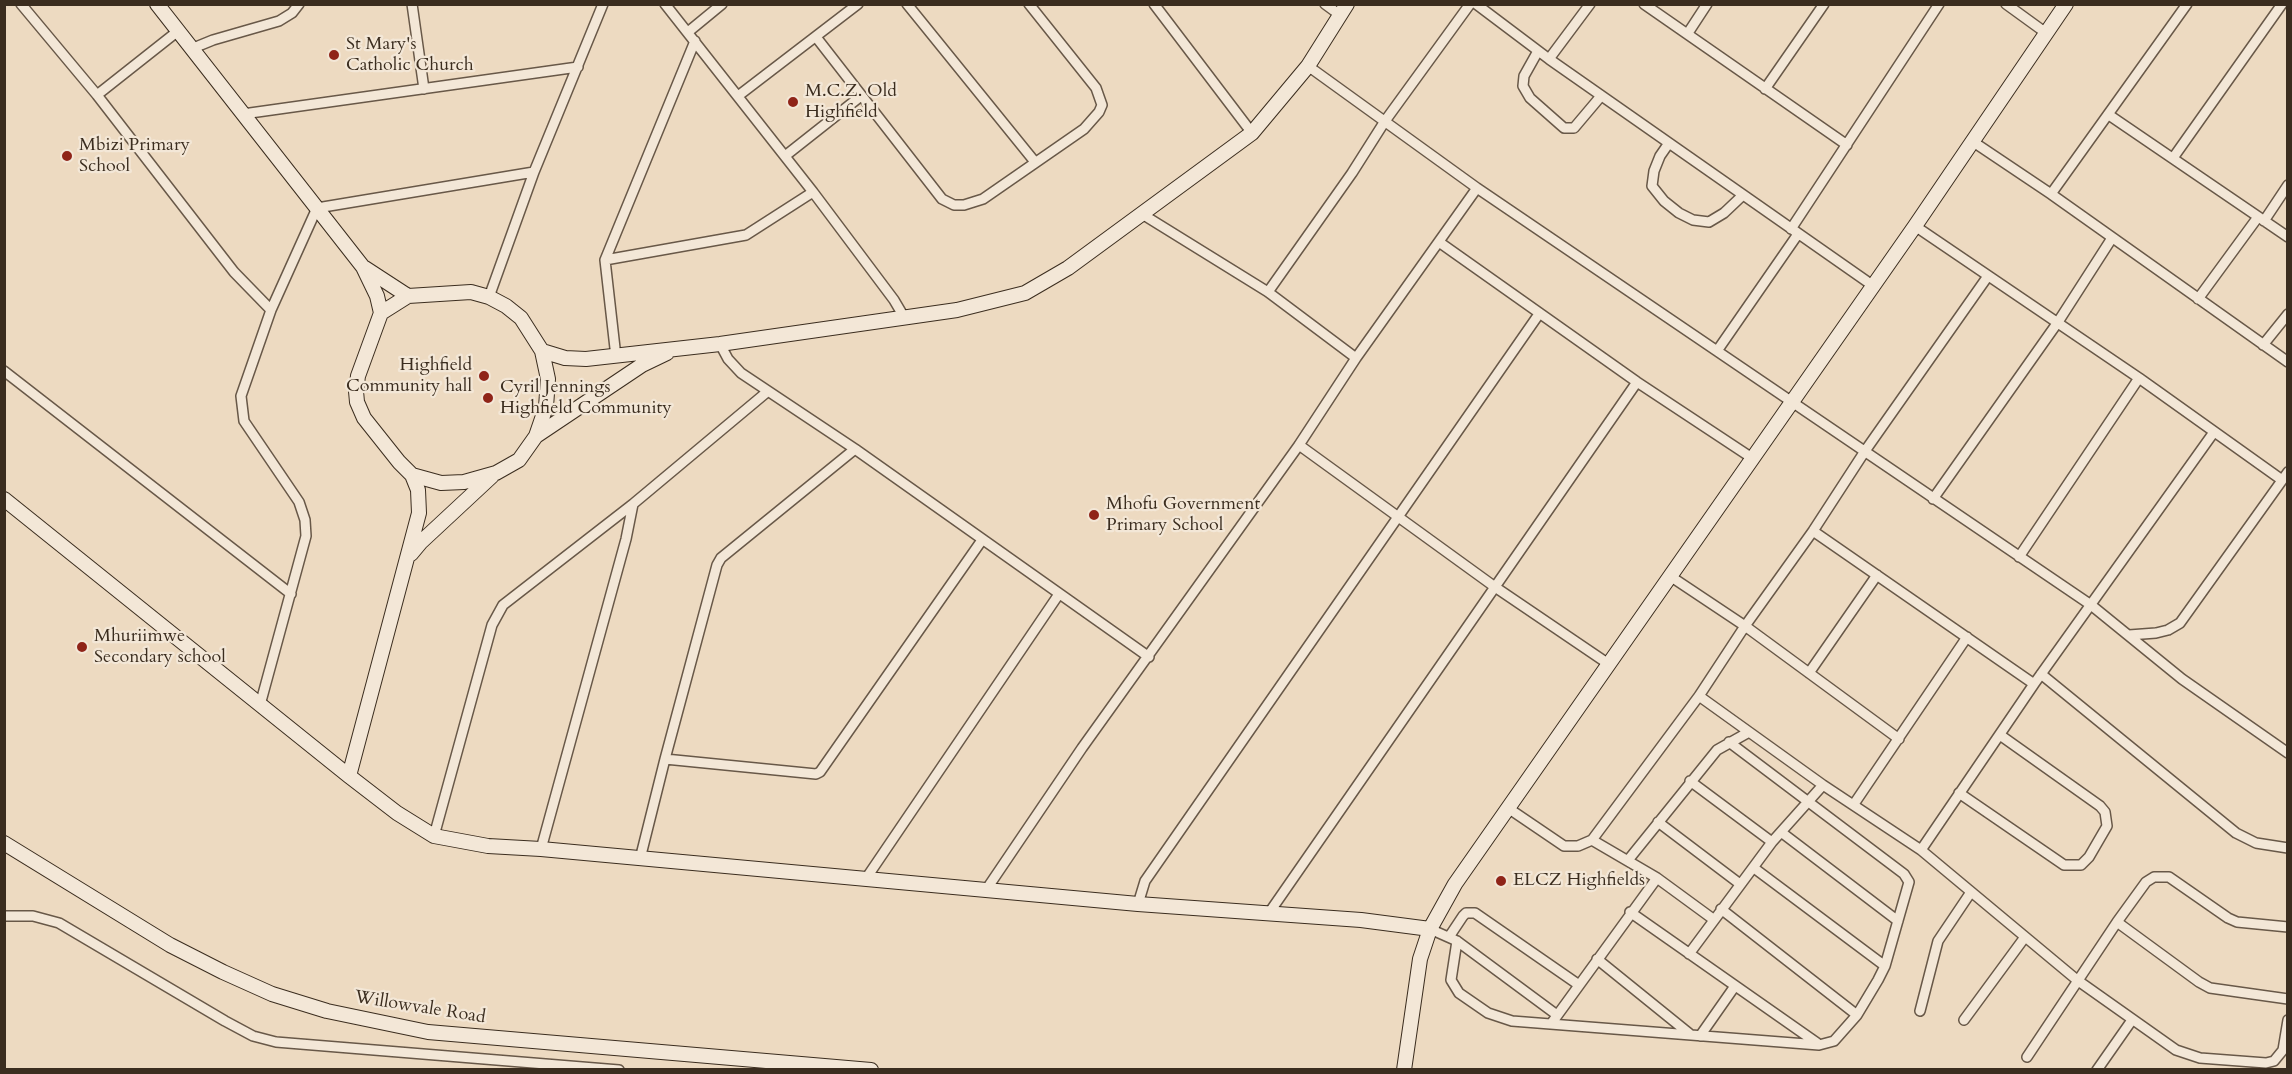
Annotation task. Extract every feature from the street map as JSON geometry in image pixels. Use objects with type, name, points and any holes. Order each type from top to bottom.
[{"type":"street","points":[[21,4],[97,95],[234,272],[271,310]]},
{"type":"street","points":[[157,4],[363,267],[377,296],[381,313],[358,376],[357,402],[364,418],[412,475],[418,490],[419,513],[349,776]]},
{"type":"street","points":[[191,49],[213,40],[279,21],[292,14],[298,4]]},
{"type":"street","points":[[412,4],[424,88]]},
{"type":"street","points":[[489,297],[534,172],[603,4]]},
{"type":"street","points":[[664,4],[813,192],[894,300],[904,317]]},
{"type":"street","points":[[688,32],[722,4]]},
{"type":"street","points":[[738,96],[858,4]]},
{"type":"street","points":[[908,4],[1035,162]]},
{"type":"street","points":[[816,37],[942,199],[954,205],[973,203],[983,199],[1084,129],[1093,121],[1102,105],[1096,88],[1029,4]]},
{"type":"street","points":[[1154,4],[1252,133]]},
{"type":"street","points":[[542,351],[566,358],[586,359],[674,350],[957,310],[1025,292],[1068,268],[1252,133],[1308,66],[1344,10],[1325,4]]},
{"type":"street","points":[[1268,292],[1352,173],[1385,121],[1470,4]]},
{"type":"street","points":[[1476,4],[1601,96],[1872,285]]},
{"type":"street","points":[[1549,59],[1590,4]]},
{"type":"street","points":[[1644,4],[1847,145]]},
{"type":"street","points":[[1688,33],[1707,4]]},
{"type":"street","points":[[1765,89],[1824,4]]},
{"type":"street","points":[[1717,351],[1939,4]]},
{"type":"street","points":[[2006,4],[2046,33]]},
{"type":"street","points":[[1404,1070],[1420,959],[1430,929],[1455,884],[1915,226],[2066,4]]},
{"type":"street","points":[[2051,194],[2187,4]]},
{"type":"street","points":[[2172,158],[2282,4]]},
{"type":"street","points":[[97,95],[178,31]]},
{"type":"street","points":[[616,357],[605,260],[695,41]]},
{"type":"street","points":[[1538,51],[1524,76],[1523,86],[1530,98],[1564,128],[1574,128],[1601,96]]},
{"type":"street","points":[[243,114],[578,66]]},
{"type":"street","points":[[1308,66],[1477,188],[2091,605],[2182,679],[2288,753]]},
{"type":"street","points":[[785,156],[861,96]]},
{"type":"street","points":[[2109,115],[2288,237]]},
{"type":"street","points":[[1972,141],[2051,194],[2288,362]]},
{"type":"street","points":[[1669,143],[1660,156],[1652,186],[1664,201],[1679,213],[1693,220],[1709,222],[1724,213],[1743,195]]},
{"type":"street","points":[[317,208],[534,172]]},
{"type":"street","points":[[2198,299],[2288,185]]},
{"type":"street","points":[[987,890],[1082,748],[1299,445],[1356,358],[1477,188]]},
{"type":"street","points":[[605,260],[746,235],[813,192]]},
{"type":"street","points":[[260,705],[306,536],[305,520],[299,502],[244,421],[241,396],[271,310],[317,208]]},
{"type":"street","points":[[1142,214],[1268,292],[1356,358]]},
{"type":"street","points":[[1915,226],[2058,322],[2214,432],[2285,476],[2180,623],[2168,630],[2156,633],[2129,635]]},
{"type":"street","points":[[1933,499],[2058,322],[2112,238]]},
{"type":"street","points":[[1439,242],[1637,382],[1752,458]]},
{"type":"street","points":[[363,267],[408,296]]},
{"type":"street","points":[[1508,808],[1564,846],[1578,846],[1592,840],[1699,696],[1745,626],[1813,531],[1865,451],[1988,276]]},
{"type":"street","points":[[381,313],[408,296],[471,292],[489,297],[506,306],[521,318],[542,351],[548,379],[546,407],[536,436],[519,460],[496,473],[421,542],[408,558]]},
{"type":"street","points":[[1138,904],[1145,880],[1539,314]]},
{"type":"street","points":[[2263,345],[2288,314]]},
{"type":"street","points":[[720,344],[728,359],[741,374],[855,449],[1149,657]]},
{"type":"street","points":[[536,436],[642,365],[674,350]]},
{"type":"street","points":[[4,371],[291,594]]},
{"type":"street","points":[[2019,557],[2139,378]]},
{"type":"street","points":[[1269,913],[1637,382]]},
{"type":"street","points":[[434,836],[492,625],[503,604],[633,504],[767,392]]},
{"type":"street","points":[[1921,850],[2041,674],[2214,432]]},
{"type":"street","points":[[1299,445],[1495,587],[1610,665]]},
{"type":"street","points":[[640,859],[664,759],[717,565],[721,558],[855,449]]},
{"type":"street","points":[[412,475],[441,483],[464,482],[496,473]]},
{"type":"street","points":[[4,499],[349,776],[397,813],[434,836],[488,846],[1138,904],[1361,920],[1430,929],[1453,939],[1554,1020]]},
{"type":"street","points":[[541,849],[626,539],[633,504]]},
{"type":"street","points":[[1813,531],[2034,684]]},
{"type":"street","points":[[664,759],[816,774],[820,772],[982,540]]},
{"type":"street","points":[[1809,673],[1877,575]]},
{"type":"street","points":[[1670,576],[1745,626],[1899,739]]},
{"type":"street","points":[[865,880],[1059,594]]},
{"type":"street","points":[[1854,804],[1967,637]]},
{"type":"street","points":[[2041,674],[2236,833],[2256,843],[2288,848]]},
{"type":"street","points":[[1699,696],[1921,850],[2077,980],[2176,1050],[2200,1058],[2266,1063],[2274,1060],[2283,1050],[2288,1020]]},
{"type":"street","points":[[1629,859],[1716,750],[1749,732]]},
{"type":"street","points":[[1959,793],[2064,865],[2081,865],[2089,857],[2107,826],[2105,813],[2100,806],[2000,735]]},
{"type":"street","points":[[1579,985],[1475,913],[1463,916],[1453,939],[1451,980],[1459,993],[1488,1013],[1512,1021],[1554,1020],[1695,1036],[1819,1045],[1834,1041],[1857,1016],[1885,966],[1908,887],[1907,878],[1729,742]]},
{"type":"street","points":[[1690,781],[1772,842]]},
{"type":"street","points":[[1689,954],[1772,842],[1823,784]]},
{"type":"street","points":[[1658,822],[1740,884]]},
{"type":"street","points":[[1781,832],[1898,921]]},
{"type":"street","points":[[1592,840],[1629,859],[1713,919]]},
{"type":"street","name":"Willowvale Road","points":[[4,843],[170,945],[272,994],[327,1011],[428,1032],[871,1070]]},
{"type":"street","points":[[1754,868],[1885,966]]},
{"type":"street","points":[[2027,1057],[2077,980],[2146,882],[2161,875],[2169,877],[2237,922],[2288,927]]},
{"type":"street","points":[[1554,1020],[1630,912],[1657,878]]},
{"type":"street","points":[[1920,1011],[1938,941],[1971,891]]},
{"type":"street","points":[[1721,909],[1857,1016]]},
{"type":"street","points":[[1630,912],[1819,1045]]},
{"type":"street","points":[[4,916],[33,916],[59,923],[225,1021],[253,1036],[276,1042],[619,1070]]},
{"type":"street","points":[[2117,922],[2210,988],[2288,999]]},
{"type":"street","points":[[1964,1020],[2025,937]]},
{"type":"street","points":[[1597,959],[1695,1036]]},
{"type":"street","points":[[1695,1036],[1735,986]]},
{"type":"street","points":[[2097,1070],[2132,1020]]},
{"type":"place","name":"St Mary's Catholic Church","points":[[334,55]]},
{"type":"place","name":"M.C.Z. Old Highfield","points":[[793,102]]},
{"type":"place","name":"Mbizi Primary School","points":[[67,156]]},
{"type":"place","name":"Highfield Community hall","points":[[484,376]]},
{"type":"place","name":"Cyril Jennings Highfield Community","points":[[488,398]]},
{"type":"place","name":"Mhofu Government Primary School","points":[[1094,515]]},
{"type":"place","name":"Mhuriimwe Secondary school","points":[[82,647]]},
{"type":"place","name":"ELCZ Highfields","points":[[1501,881]]}]
